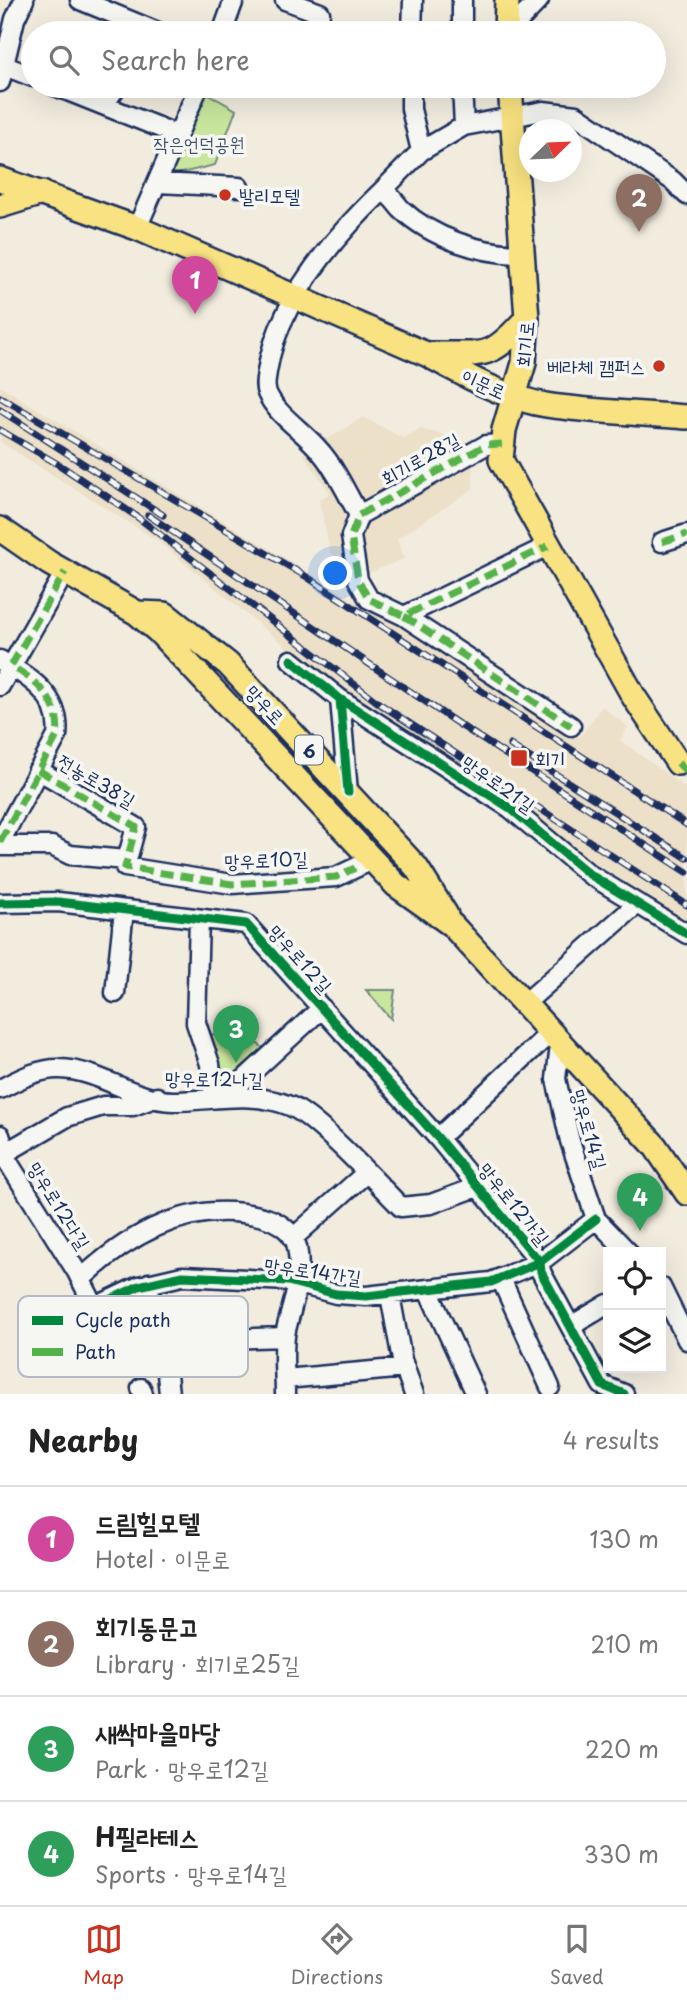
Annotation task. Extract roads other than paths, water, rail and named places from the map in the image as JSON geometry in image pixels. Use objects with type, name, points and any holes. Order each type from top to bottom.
[{"type":"main road","points":[[507,0],[507,21]]},
{"type":"main road","name":"회기로","points":[[510,98],[527,318],[524,363],[502,444],[501,460],[654,732],[682,767]]},
{"type":"main road","name":"이문로","points":[[0,179],[137,228],[426,354],[515,397],[545,405],[687,418]]},
{"type":"main road","points":[[0,206],[42,193]]},
{"type":"main road","points":[[426,354],[490,352],[505,343],[527,318]]},
{"type":"main road","name":"망우로","points":[[0,529],[65,572],[137,613],[186,659],[396,885],[452,925]]},
{"type":"main road","name":"망우로","points":[[137,613],[165,614],[228,663],[416,867],[452,925],[655,1146],[687,1193]]},
{"type":"main road","name":"망우로","points":[[655,1146],[687,1168]]},
{"type":"street","points":[[21,76],[2,74],[15,19],[24,0]]},
{"type":"street","points":[[80,0],[129,21]]},
{"type":"street","points":[[226,21],[234,0]]},
{"type":"street","points":[[285,0],[320,13]]},
{"type":"street","points":[[412,21],[413,0]]},
{"type":"street","points":[[462,0],[462,21]]},
{"type":"street","points":[[519,21],[539,0]]},
{"type":"street","points":[[86,98],[178,135]]},
{"type":"street","points":[[104,105],[109,98]]},
{"type":"street","points":[[137,228],[194,98]]},
{"type":"street","points":[[411,98],[421,151]]},
{"type":"street","points":[[463,98],[464,126]]},
{"type":"street","points":[[571,726],[404,616],[369,599],[358,580],[351,536],[359,515],[323,453],[274,407],[265,389],[270,353],[295,296],[362,209],[421,151],[464,126],[543,111],[576,116],[673,181],[687,195]]},
{"type":"street","points":[[158,183],[239,187]]},
{"type":"street","points":[[382,191],[394,197],[401,208],[439,233],[489,253],[522,254]]},
{"type":"street","name":"회기로28길","points":[[359,515],[486,445],[502,444]]},
{"type":"street","points":[[662,542],[687,534]]},
{"type":"street","points":[[404,616],[548,546]]},
{"type":"street","points":[[0,686],[6,663],[65,572]]},
{"type":"street","name":"망우로21길","points":[[291,660],[340,699],[510,808],[589,874],[687,934]]},
{"type":"street","name":"전농로38길","points":[[0,844],[57,736],[59,719],[50,699],[28,676],[6,663]]},
{"type":"street","points":[[340,699],[348,792]]},
{"type":"street","name":"전농로38길","points":[[38,770],[136,827],[126,860]]},
{"type":"street","name":"망우로10길","points":[[0,844],[52,846],[70,855],[126,860],[125,867],[232,884],[336,877],[372,860]]},
{"type":"street","name":"망우로12길","points":[[0,903],[58,902],[246,924],[438,1138]]},
{"type":"street","points":[[523,1004],[636,905]]},
{"type":"street","points":[[115,993],[124,910]]},
{"type":"street","points":[[199,919],[196,1023],[220,1097]]},
{"type":"street","name":"망우로12길","points":[[220,1097],[322,1008]]},
{"type":"street","points":[[438,1138],[555,1039]]},
{"type":"street","name":"망우로14길","points":[[555,1039],[559,1099],[596,1219],[623,1247]]},
{"type":"street","points":[[0,1089],[26,1076],[59,1069],[92,1074],[132,1092],[157,1097]]},
{"type":"street","name":"망우로12나길","points":[[2,1148],[67,1117],[103,1106],[133,1106],[157,1097],[172,1101],[220,1097],[265,1099],[292,1106],[401,1207],[409,1208],[457,1196],[480,1186]]},
{"type":"street","name":"망우로12가길","points":[[438,1138],[540,1262],[541,1272],[602,1385],[624,1394]]},
{"type":"street","name":"망우로12다길","points":[[2,1148],[80,1279],[130,1239],[173,1218],[212,1210],[247,1213],[268,1219],[289,1230],[293,1238]]},
{"type":"street","points":[[298,1282],[296,1244],[293,1238],[366,1173]]},
{"type":"street","name":"망우로14가길","points":[[120,1296],[149,1283],[182,1276],[298,1282],[336,1294],[390,1295],[501,1279],[540,1262],[596,1219]]},
{"type":"street","points":[[80,1279],[89,1296]]},
{"type":"street","points":[[501,1279],[550,1387]]},
{"type":"street","name":"망우로14가길","points":[[298,1282],[285,1337],[285,1386],[405,1368]]},
{"type":"street","points":[[149,1283],[150,1296]]},
{"type":"street","points":[[428,1290],[477,1394]]},
{"type":"street","points":[[390,1295],[405,1368],[414,1394]]},
{"type":"street","points":[[666,1297],[687,1340]]},
{"type":"street","points":[[570,1326],[603,1307]]},
{"type":"street","points":[[248,1338],[285,1337]]},
{"type":"railway","points":[[0,397],[307,577],[687,825]]},
{"type":"railway","points":[[0,410],[163,515]]},
{"type":"railway","points":[[0,430],[61,466],[136,516],[380,704],[687,905]]},
{"type":"railway","points":[[148,515],[457,723],[687,872]]},
{"type":"railway","points":[[510,745],[687,858]]},
{"type":"place","name":"발리모텔","points":[[225,195]]},
{"type":"place","name":"회기동문고","points":[[639,232]]},
{"type":"place","name":"드림힐모텔","points":[[195,314]]},
{"type":"place","name":"베라체 캠퍼스","points":[[659,366]]},
{"type":"place","name":"회기","points":[[519,758]]},
{"type":"place","name":"새싹마을마당","points":[[236,1063]]},
{"type":"place","name":"H필라테스","points":[[640,1231]]},
{"type":"park label","name":"작은언덕공원","points":[[199,143]]}]
